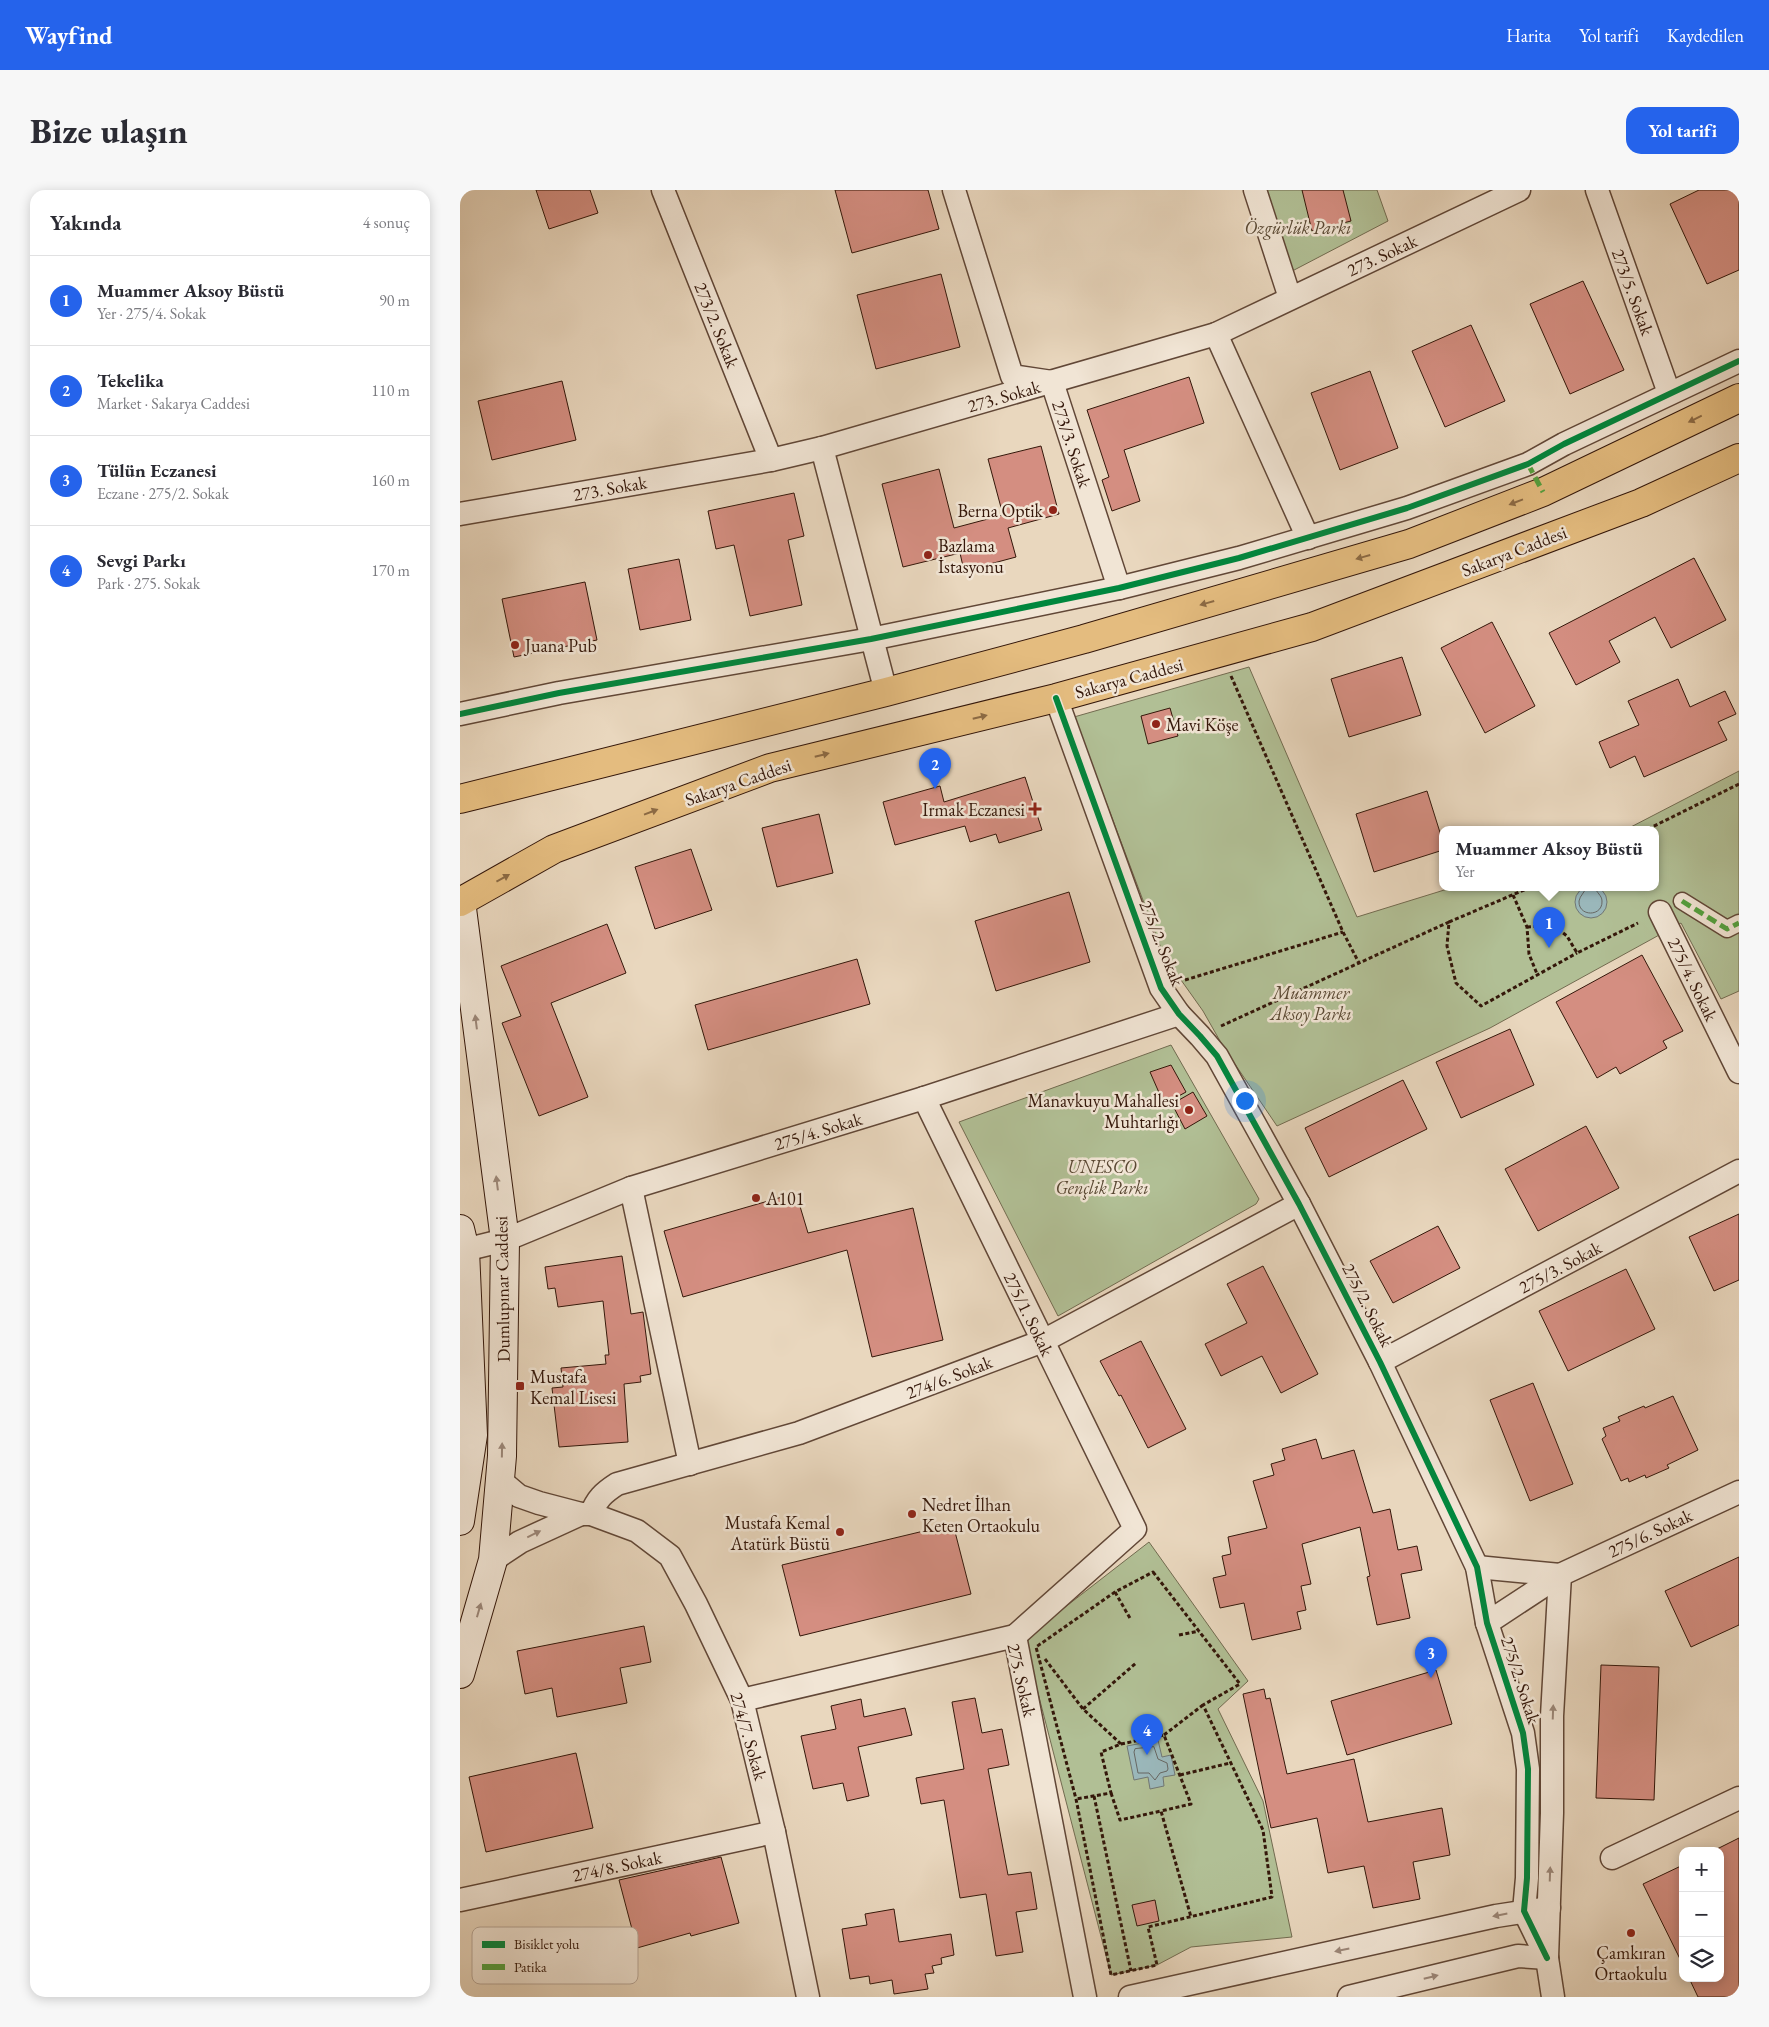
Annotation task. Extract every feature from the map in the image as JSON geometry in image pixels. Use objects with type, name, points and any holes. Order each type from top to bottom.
[{"type":"main road","points":[[460,799],[886,692],[1084,639],[1409,544],[1543,492],[1739,398]]},
{"type":"main road","name":"Sakarya Caddesi","points":[[460,902],[554,849],[770,768],[1056,698],[1221,653],[1330,620],[1641,502],[1739,458]]},
{"type":"main road","points":[[460,886],[460,902]]},
{"type":"main road","name":"Dumlupınar Caddesi","points":[[460,902],[504,1240],[502,1456],[493,1560],[460,1674]]},
{"type":"main road","name":"Dumlupınar Caddesi","points":[[460,1521],[473,1435],[462,1243]]},
{"type":"street","name":"273/2. Sokak","points":[[664,190],[771,460]]},
{"type":"street","name":"273/3. Sokak","points":[[954,190],[1012,376],[1052,382],[1119,588]]},
{"type":"street","points":[[1255,190],[1290,298]]},
{"type":"street","name":"273. Sokak","points":[[460,514],[771,460],[822,448],[1216,334],[1519,190]]},
{"type":"street","name":"273/5. Sokak","points":[[1597,190],[1669,393]]},
{"type":"street","points":[[1216,334],[1308,538]]},
{"type":"street","points":[[460,714],[559,693],[871,639],[1119,588],[1239,558],[1407,508],[1528,464],[1564,444],[1739,361]]},
{"type":"street","points":[[822,448],[886,692]]},
{"type":"street","points":[[1528,464],[1543,492]]},
{"type":"street","name":"275/2. Sokak","points":[[1056,698],[1161,988],[1179,1014],[1217,1056],[1299,1204],[1380,1362],[1477,1566],[1487,1622],[1523,1733],[1528,1769],[1527,1878],[1524,1911],[1546,1958]]},
{"type":"street","points":[[1682,901],[1727,929],[1739,923]]},
{"type":"street","name":"275/4. Sokak","points":[[1660,912],[1739,1072]]},
{"type":"street","name":"275/4. Sokak","points":[[462,1243],[504,1240],[631,1188],[924,1098],[1179,1014]]},
{"type":"street","name":"275/1. Sokak","points":[[924,1098],[1135,1529],[1023,1645]]},
{"type":"street","name":"275/3. Sokak","points":[[1380,1362],[1739,1171]]},
{"type":"street","points":[[631,1188],[690,1464]]},
{"type":"street","name":"274/6. Sokak","points":[[586,1514],[602,1493],[617,1484],[798,1433],[1043,1341],[1299,1204]]},
{"type":"street","name":"274/7. Sokak","points":[[500,1480],[519,1496],[539,1503],[586,1514],[637,1531],[670,1556],[696,1604],[742,1700],[774,1832],[808,1997]]},
{"type":"street","name":"275/6. Sokak","points":[[1560,1575],[1739,1492]]},
{"type":"street","points":[[493,1560],[520,1542],[586,1514]]},
{"type":"street","points":[[1477,1566],[1560,1575]]},
{"type":"street","name":"275/2. Sokak","points":[[1487,1622],[1560,1575]]},
{"type":"street","name":"275/2. Sokak","points":[[1552,1997],[1546,1958],[1552,1813],[1552,1716],[1560,1575]]},
{"type":"street","name":"275. Sokak","points":[[742,1700],[1023,1645],[1084,1997]]},
{"type":"street","points":[[1612,1858],[1739,1798]]},
{"type":"street","name":"274/8. Sokak","points":[[460,1900],[774,1832]]},
{"type":"street","points":[[1130,1997],[1524,1911],[1548,1908]]},
{"type":"street","points":[[1349,1997],[1518,1956],[1546,1958]]},
{"type":"path","points":[[1221,653],[1343,932],[1359,963]]},
{"type":"path","points":[[1654,826],[1739,784]]},
{"type":"path","points":[[1200,1036],[1449,922],[1522,891]]},
{"type":"path","points":[[1513,895],[1527,927],[1529,954],[1537,974]]},
{"type":"path","points":[[1449,922],[1447,946],[1456,983],[1481,1006],[1576,953],[1660,912]]},
{"type":"path","points":[[1527,927],[1552,925],[1567,936],[1576,953]]},
{"type":"path","points":[[1161,988],[1343,932]]},
{"type":"path","points":[[1023,1645],[1153,1572],[1240,1684],[1203,1706],[1164,1735],[1121,1744],[1101,1752],[1120,1820],[1191,1804],[1164,1735]]},
{"type":"path","points":[[1115,1592],[1131,1620]]},
{"type":"path","points":[[1179,1635],[1199,1631]]},
{"type":"path","points":[[1023,1645],[1083,1709],[1121,1744]]},
{"type":"path","points":[[1023,1645],[1076,1799],[1111,1975],[1157,1965],[1148,1927],[1272,1897],[1263,1830],[1203,1706]]},
{"type":"path","points":[[1083,1709],[1136,1662]]},
{"type":"path","points":[[1180,1775],[1230,1763]]},
{"type":"path","points":[[1076,1799],[1111,1793]]},
{"type":"path","points":[[1094,1796],[1131,1971]]},
{"type":"path","points":[[1161,1811],[1191,1916]]},
{"type":"green space","name":"Özgürlük Parkı","points":[[1248,190],[1377,190],[1388,221],[1275,280]]},
{"type":"green space","name":"Muammer Aksoy Parkı","points":[[1249,667],[1357,917],[1441,891],[1659,891],[1659,826],[1633,826],[1739,771],[1739,991],[1721,999],[1681,923],[1490,1028],[1277,1126],[1224,1048],[1203,1011],[1164,956],[1074,717]]},
{"type":"green space","name":"UNESCO Gençlik Parkı","points":[[1171,1045],[1259,1199],[1256,1204],[1058,1316],[959,1122]]},
{"type":"green space","points":[[1149,1542],[1248,1681],[1218,1709],[1263,1801],[1292,1937],[1191,1947],[1157,1965],[1111,1975],[1024,1639]]},
{"type":"water","points":[[1578,891],[1604,891],[1606,896],[1606,908],[1603,914],[1591,918],[1579,914],[1575,902]]},
{"type":"water","points":[[1158,1740],[1162,1757],[1171,1755],[1175,1775],[1163,1777],[1164,1786],[1150,1789],[1148,1777],[1134,1780],[1127,1746]]},
{"type":"building","points":[[536,190],[590,190],[598,213],[549,229]]},
{"type":"building","points":[[835,190],[928,190],[939,229],[852,253]]},
{"type":"building","points":[[1302,190],[1343,190],[1351,221],[1312,231]]},
{"type":"building","points":[[1699,190],[1739,190],[1739,270],[1707,284],[1670,204]]},
{"type":"building","points":[[941,274],[960,347],[876,369],[857,295]]},
{"type":"building","points":[[1583,281],[1624,370],[1570,394],[1530,304]]},
{"type":"building","points":[[1471,325],[1505,401],[1445,427],[1412,351]]},
{"type":"building","points":[[1370,371],[1398,448],[1340,470],[1311,393]]},
{"type":"building","points":[[1189,377],[1204,423],[1124,450],[1140,501],[1112,511],[1102,480],[1109,477],[1087,410]]},
{"type":"building","points":[[562,381],[576,440],[492,460],[478,401]]},
{"type":"building","points":[[1041,446],[1059,514],[1008,528],[1016,557],[964,571],[960,553],[903,567],[882,484],[939,469],[954,528],[1003,515],[988,459]]},
{"type":"building","points":[[794,493],[804,536],[788,540],[802,605],[750,616],[734,545],[716,549],[708,511]]},
{"type":"building","points":[[1694,558],[1726,620],[1671,648],[1655,617],[1609,641],[1620,662],[1576,685],[1549,633]]},
{"type":"building","points":[[679,559],[691,620],[640,630],[628,569]]},
{"type":"building","points":[[585,582],[597,640],[514,657],[502,599]]},
{"type":"building","points":[[1492,622],[1535,706],[1485,733],[1441,648]]},
{"type":"building","points":[[1402,657],[1421,715],[1349,737],[1331,679]]},
{"type":"building","points":[[1678,679],[1690,707],[1725,691],[1736,714],[1718,722],[1727,740],[1644,777],[1635,756],[1610,768],[1599,742],[1639,725],[1628,701]]},
{"type":"building","points":[[1170,708],[1178,736],[1148,744],[1141,716]]},
{"type":"building","points":[[1025,777],[1042,830],[999,843],[996,834],[970,842],[965,826],[895,845],[883,802],[940,786],[944,802]]},
{"type":"building","points":[[1427,791],[1439,829],[1439,851],[1374,872],[1356,814]]},
{"type":"building","points":[[819,814],[833,873],[777,887],[762,828]]},
{"type":"building","points":[[691,849],[712,910],[655,929],[635,867]]},
{"type":"building","points":[[1069,892],[1090,962],[996,991],[975,921]]},
{"type":"building","points":[[607,924],[626,973],[551,1003],[588,1097],[539,1116],[502,1023],[521,1016],[501,966]]},
{"type":"building","points":[[1642,955],[1683,1031],[1663,1041],[1667,1048],[1620,1074],[1616,1067],[1597,1078],[1556,1002]]},
{"type":"building","points":[[857,959],[870,1004],[708,1050],[695,1005]]},
{"type":"building","points":[[1510,1029],[1534,1085],[1461,1118],[1436,1062]]},
{"type":"building","points":[[1171,1065],[1186,1092],[1164,1104],[1150,1072]]},
{"type":"building","points":[[1403,1080],[1427,1129],[1329,1177],[1305,1128]]},
{"type":"building","name":"Manavkuyu Mahallesi Muhtarlığı","points":[[1193,1092],[1207,1116],[1185,1129],[1172,1104]]},
{"type":"building","points":[[1586,1126],[1619,1188],[1538,1231],[1505,1169]]},
{"type":"building","points":[[796,1193],[808,1233],[913,1208],[943,1340],[872,1357],[847,1250],[683,1297],[664,1231]]},
{"type":"building","points":[[1739,1214],[1739,1280],[1714,1291],[1689,1237]]},
{"type":"building","points":[[1438,1226],[1460,1268],[1393,1303],[1370,1261]]},
{"type":"building","points":[[622,1256],[631,1314],[643,1312],[651,1374],[640,1376],[641,1382],[624,1384],[628,1442],[559,1447],[552,1388],[563,1387],[561,1368],[606,1364],[605,1355],[609,1355],[603,1301],[558,1307],[555,1288],[548,1289],[545,1267]]},
{"type":"building","points":[[1263,1266],[1318,1374],[1281,1393],[1262,1356],[1221,1376],[1205,1344],[1247,1323],[1227,1284]]},
{"type":"building","points":[[1626,1269],[1655,1329],[1568,1371],[1539,1311]]},
{"type":"building","points":[[1141,1341],[1186,1429],[1148,1448],[1121,1395],[1119,1396],[1100,1361]]},
{"type":"building","points":[[1533,1383],[1573,1484],[1530,1501],[1490,1400]]},
{"type":"building","points":[[1673,1396],[1698,1450],[1667,1465],[1669,1468],[1646,1478],[1645,1475],[1629,1482],[1628,1478],[1621,1481],[1602,1439],[1606,1436],[1603,1428],[1620,1421],[1618,1417]]},
{"type":"building","points":[[1316,1439],[1322,1459],[1354,1450],[1373,1513],[1390,1509],[1398,1550],[1417,1546],[1422,1570],[1401,1574],[1410,1618],[1377,1625],[1367,1577],[1370,1576],[1360,1527],[1302,1544],[1311,1584],[1301,1586],[1306,1610],[1297,1612],[1301,1629],[1252,1640],[1244,1603],[1220,1608],[1213,1578],[1226,1575],[1222,1556],[1231,1554],[1228,1537],[1267,1528],[1253,1481],[1274,1475],[1271,1464],[1285,1460],[1282,1449]]},
{"type":"building","name":"Nedret İlhan Keten Ortaokulu","points":[[953,1524],[971,1594],[800,1636],[782,1565]]},
{"type":"building","points":[[1739,1557],[1739,1625],[1691,1647],[1665,1591]]},
{"type":"building","points":[[644,1626],[651,1662],[620,1668],[627,1703],[557,1717],[552,1688],[525,1694],[517,1651]]},
{"type":"building","points":[[1601,1665],[1659,1667],[1654,1800],[1596,1798]]},
{"type":"building","points":[[1436,1670],[1452,1724],[1347,1755],[1331,1701]]},
{"type":"building","points":[[1264,1689],[1266,1699],[1270,1698],[1287,1774],[1354,1759],[1368,1822],[1442,1808],[1450,1855],[1413,1862],[1420,1899],[1373,1908],[1364,1866],[1328,1873],[1317,1818],[1271,1828],[1243,1694]]},
{"type":"building","points":[[975,1698],[982,1733],[1002,1729],[1009,1765],[988,1769],[1008,1875],[1031,1872],[1037,1909],[1016,1912],[1023,1952],[996,1956],[986,1894],[960,1898],[944,1800],[921,1804],[916,1778],[964,1769],[952,1702]]},
{"type":"building","points":[[861,1699],[864,1717],[905,1708],[912,1735],[858,1747],[869,1796],[847,1801],[843,1783],[813,1789],[801,1736],[836,1729],[831,1706]]},
{"type":"building","points":[[576,1753],[593,1828],[486,1852],[469,1777]]},
{"type":"building","points":[[1739,1838],[1739,1993],[1731,1997],[1698,1997],[1691,1982],[1724,1982],[1724,1847],[1721,1847]]},
{"type":"building","points":[[721,1857],[739,1923],[691,1936],[690,1933],[638,1948],[638,1927],[631,1927],[619,1880]]},
{"type":"building","points":[[1679,1867],[1679,1957],[1643,1884]]},
{"type":"building","points":[[1155,1900],[1159,1921],[1137,1926],[1132,1905]]},
{"type":"building","points":[[894,1909],[899,1942],[951,1934],[954,1955],[941,1958],[942,1964],[932,1966],[934,1973],[925,1974],[928,1989],[894,1994],[892,1980],[870,1984],[869,1976],[850,1979],[842,1929],[867,1925],[865,1914]]},
{"type":"marked path","points":[[1528,464],[1543,492]]},
{"type":"marked path","points":[[1682,901],[1727,929],[1739,923]]},
{"type":"cycle path","points":[[460,714],[559,693],[871,639],[1119,588],[1239,558],[1407,508],[1528,464],[1564,444],[1739,361]]},
{"type":"cycle path","points":[[1056,698],[1161,988],[1179,1014],[1217,1056],[1299,1204],[1380,1362],[1477,1567],[1487,1623],[1523,1733],[1528,1769],[1527,1878],[1524,1911],[1547,1958]]},
{"type":"place","name":"Berna Optik","points":[[1053,510]]},
{"type":"place","name":"Bazlama İstasyonu","points":[[928,555]]},
{"type":"place","name":"Juana Pub","points":[[515,645]]},
{"type":"place","name":"Mavi Köşe","points":[[1156,724]]},
{"type":"place","name":"Tekelika","points":[[935,789]]},
{"type":"place","name":"Irmak Eczanesi","points":[[1035,809]]},
{"type":"place","name":"Muammer Aksoy Büstü","points":[[1549,948]]},
{"type":"place","name":"Manavkuyu Mahallesi Muhtarlığı","points":[[1189,1110]]},
{"type":"place","name":"A101","points":[[756,1198]]},
{"type":"place","name":"Mustafa Kemal Lisesi","points":[[520,1386]]},
{"type":"place","name":"Nedret İlhan Keten Ortaokulu","points":[[912,1514]]},
{"type":"place","name":"Mustafa Kemal Atatürk Büstü","points":[[840,1532]]},
{"type":"place","name":"Tülün Eczanesi","points":[[1431,1678]]},
{"type":"place","name":"Sevgi Parkı","points":[[1147,1755]]},
{"type":"place","name":"Çamkıran Ortaokulu","points":[[1631,1933]]}]
